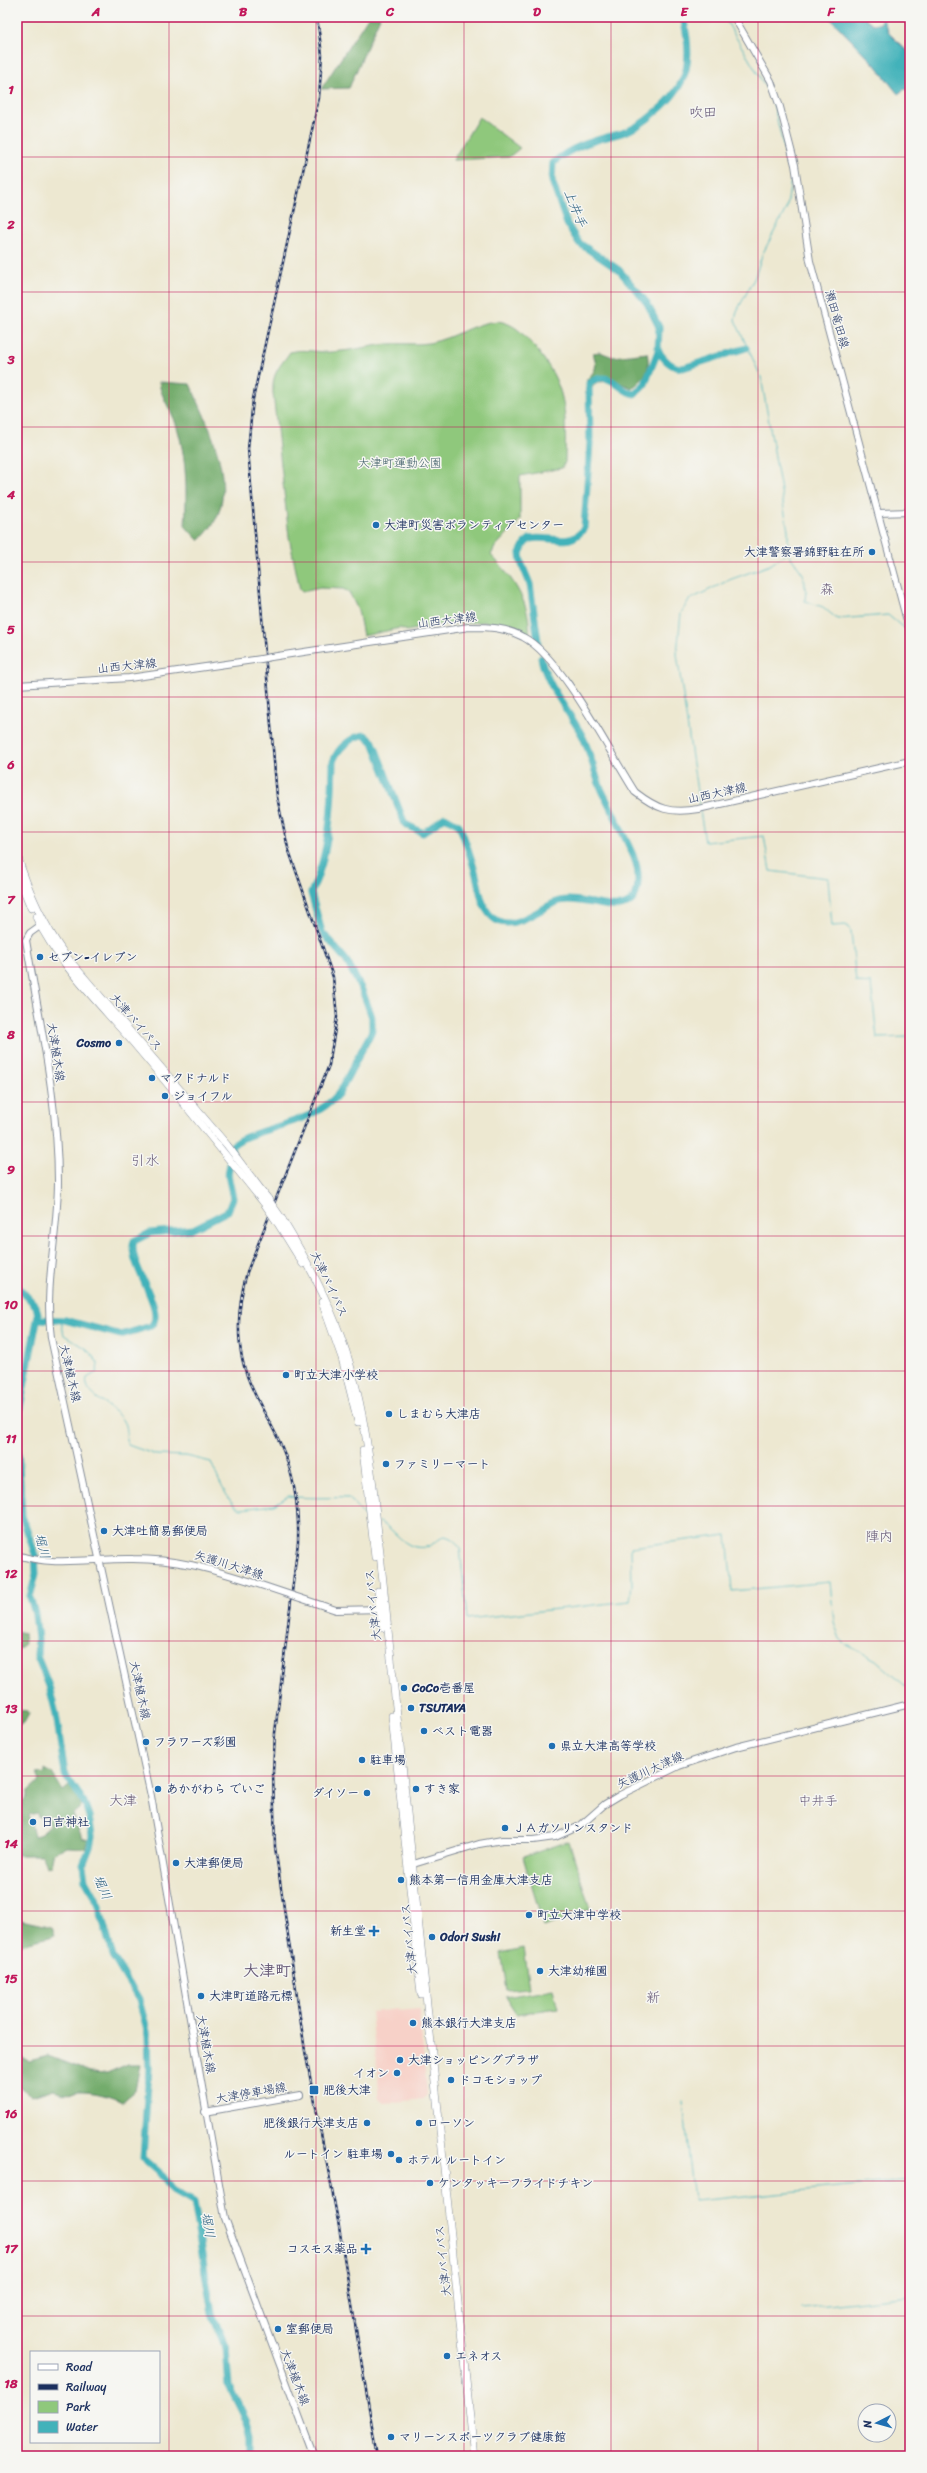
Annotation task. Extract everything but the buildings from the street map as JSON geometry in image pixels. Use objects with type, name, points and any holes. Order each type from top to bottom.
[{"type":"highway","name":"大津バイパス","points":[[17,855],[42,925]]},
{"type":"highway","name":"大津バイパス","points":[[17,873],[42,925],[266,1201],[323,1294],[353,1375],[373,1486],[382,1609],[474,2456]]},
{"type":"highway","name":"大津バイパス","points":[[410,1865],[469,2456]]},
{"type":"main road","name":"瀬田竜田線","points":[[734,17],[770,81],[780,107],[795,164],[810,261],[878,513],[895,583],[910,632]]},
{"type":"main road","points":[[878,513],[910,512]]},
{"type":"main road","name":"山西大津線","points":[[17,685],[129,678],[469,627],[502,628],[531,642],[552,662],[635,792],[663,810],[683,812],[701,809],[910,761]]},
{"type":"main road","name":"大津植木線","points":[[42,925],[30,933],[26,940],[54,1111],[57,1139],[56,1210],[48,1292],[49,1322],[151,1796],[205,2112],[226,2218],[314,2456]]},
{"type":"main road","name":"矢護川大津線","points":[[17,1555],[39,1561],[99,1559],[162,1560],[196,1564],[336,1610],[382,1609]]},
{"type":"main road","name":"矢護川大津線","points":[[410,1865],[484,1843],[506,1839],[533,1840],[555,1837],[580,1826],[605,1804],[679,1766],[743,1745],[910,1704]]},
{"type":"main road","name":"大津停車場線","points":[[205,2112],[300,2095]]},
{"type":"shaded area","points":[[398,2009],[398,2011],[419,2009],[427,2094],[424,2099],[385,2103],[380,2099],[371,2012]]},
{"type":"green space","points":[[368,17],[380,17],[349,88],[321,89]]},
{"type":"green space","points":[[479,117],[520,148],[509,157],[453,160]]},
{"type":"green space","name":"大津町運動公園","points":[[498,321],[509,324],[517,329],[544,359],[559,386],[564,413],[565,462],[562,468],[520,476],[520,520],[495,547],[491,555],[506,572],[524,602],[529,624],[529,636],[513,628],[485,622],[434,625],[407,631],[400,628],[363,636],[358,610],[349,592],[343,589],[320,588],[302,592],[300,590],[289,537],[273,393],[275,375],[290,352],[300,350],[332,352],[387,344],[429,343],[447,338],[489,322]]},
{"type":"green space","points":[[600,352],[613,357],[647,353],[648,364],[644,377],[632,388],[615,381],[597,382],[586,394],[587,379],[593,373],[595,368],[593,353]]},
{"type":"green space","points":[[159,382],[190,384],[205,417],[218,456],[222,475],[222,494],[219,511],[210,529],[199,541],[185,526],[186,487],[180,437],[174,419],[160,388]]},
{"type":"green space","points":[[17,1631],[24,1633],[25,1644],[17,1650]]},
{"type":"green space","points":[[17,1710],[28,1711],[29,1714],[24,1723],[17,1727]]},
{"type":"green space","points":[[45,1769],[52,1773],[63,1791],[69,1786],[77,1795],[82,1806],[73,1814],[82,1838],[88,1840],[85,1848],[67,1847],[54,1852],[51,1866],[46,1867],[42,1855],[17,1855],[17,1798],[23,1801],[27,1797],[27,1792],[39,1781],[36,1774],[45,1773]],"holes":[[[37,1813],[38,1817],[46,1815],[49,1825],[42,1834],[34,1836],[29,1815]]]},
{"type":"green space","points":[[569,1841],[590,1909],[544,1927],[523,1857]]},
{"type":"green space","points":[[17,1919],[52,1927],[55,1935],[26,1943],[17,1949]]},
{"type":"green space","points":[[523,1948],[529,1988],[507,1990],[501,1953]]},
{"type":"green space","points":[[553,1989],[558,2008],[516,2014],[505,1997]]},
{"type":"green space","points":[[17,2056],[29,2061],[48,2056],[90,2072],[107,2073],[128,2064],[140,2064],[135,2091],[122,2102],[107,2096],[87,2092],[64,2093],[54,2089],[32,2096],[17,2085]]},
{"type":"water","points":[[829,17],[864,17],[874,25],[881,23],[882,17],[889,33],[910,54],[910,92],[905,89],[898,94],[875,65]]},
{"type":"waterway","name":"上井手","points":[[683,17],[688,46],[688,58],[686,70],[676,91],[656,112],[636,127],[577,147],[561,157],[553,163],[552,181],[567,224],[579,243],[619,270],[647,303],[659,327],[658,351],[669,363],[675,367],[683,368],[746,348]]},
{"type":"waterway","points":[[724,17],[772,98],[791,179],[787,207],[762,255],[755,277],[737,311],[735,320],[761,377],[788,531],[788,553],[803,574],[806,591],[805,601],[823,607],[837,619],[888,615],[901,626],[906,627]]},
{"type":"waterway","points":[[538,641],[530,584],[521,562],[520,553],[525,543],[530,539],[538,538],[566,540],[573,538],[584,528],[590,443],[589,383],[597,379],[609,379],[629,392],[635,394],[645,384],[658,351]]},
{"type":"waterway","points":[[699,805],[677,654],[681,613],[689,600],[729,580],[770,565],[788,553]]},
{"type":"waterway","points":[[37,1319],[65,1320],[121,1335],[151,1326],[155,1319],[154,1309],[136,1261],[133,1250],[134,1241],[150,1233],[193,1229],[228,1211],[233,1198],[228,1175],[233,1145],[246,1137],[313,1114],[339,1093],[372,1031],[372,1017],[362,990],[346,960],[322,932],[311,893],[322,862],[329,829],[333,762],[338,752],[345,744],[355,738],[365,735],[373,742],[405,824],[423,833],[445,817],[459,825],[471,857],[483,903],[486,910],[496,920],[503,923],[518,921],[554,903],[566,900],[608,906],[620,906],[630,902],[636,893],[638,876],[634,856],[600,787],[582,735],[553,688],[541,658]]},
{"type":"waterway","points":[[700,810],[705,842],[764,836],[770,871],[828,878],[832,926],[846,925],[851,931],[856,982],[871,983],[877,1038],[909,1037],[910,1050]]},
{"type":"waterway","name":"堀川","points":[[17,1286],[36,1306],[38,1315],[19,1413],[18,1450],[22,1516],[35,1554],[36,1574],[30,1597],[35,1614],[38,1639],[37,1656],[49,1686],[56,1714],[65,1774],[84,1802],[89,1816],[92,1836],[90,1847],[83,1865],[85,1880],[98,1903],[113,1957],[139,2000],[148,2036],[149,2068],[143,2158],[158,2171],[172,2190],[193,2202],[212,2313],[226,2348],[229,2386],[247,2422],[251,2436],[251,2456]]},
{"type":"waterway","points":[[61,1320],[64,1335],[87,1349],[98,1363],[97,1372],[87,1378],[89,1390],[123,1421],[128,1445],[156,1455],[186,1456],[211,1462],[227,1496],[236,1506],[241,1509],[274,1505],[288,1496],[311,1498],[349,1498],[367,1519]]},
{"type":"waterway","points":[[379,1522],[391,1529],[411,1546],[426,1547],[445,1536],[453,1539],[460,1548],[467,1619],[630,1601],[632,1585],[631,1547],[727,1535],[732,1591],[830,1582],[834,1622],[840,1639],[847,1645],[876,1660],[910,1690]]},
{"type":"waterway","points":[[683,2101],[694,2201],[910,2180]]},
{"type":"waterway","points":[[801,2308],[910,2296]]},
{"type":"railway","points":[[317,17],[322,55],[319,98],[253,399],[248,449],[277,797],[288,848],[333,977],[337,1017],[329,1065],[247,1272],[243,1287],[239,1317],[239,1332],[240,1347],[247,1376],[283,1450],[291,1472],[297,1506],[298,1542],[275,1733],[273,1772],[275,1847],[305,2051],[338,2221],[377,2456]]},
{"type":"place","name":"大津町災害ボランティアセンター","points":[[376,525]]},
{"type":"place","name":"大津警察署錦野駐在所","points":[[872,552]]},
{"type":"place","name":"セブン-イレブン","points":[[40,957]]},
{"type":"place","name":"Cosmo","points":[[119,1043]]},
{"type":"place","name":"マクドナルド","points":[[152,1078]]},
{"type":"place","name":"ジョイフル","points":[[165,1096]]},
{"type":"place","name":"町立大津小学校","points":[[286,1375]]},
{"type":"place","name":"しまむら大津店","points":[[389,1414]]},
{"type":"place","name":"ファミリーマート","points":[[386,1464]]},
{"type":"place","name":"大津吐簡易郵便局","points":[[104,1531]]},
{"type":"place","name":"CoCo壱番屋","points":[[404,1688]]},
{"type":"place","name":"TSUTAYA","points":[[411,1708]]},
{"type":"place","name":"ベスト電器","points":[[424,1731]]},
{"type":"place","name":"フラワーズ彩園","points":[[146,1742]]},
{"type":"place","name":"県立大津高等学校","points":[[552,1746]]},
{"type":"place","name":"駐車場","points":[[362,1760]]},
{"type":"place","name":"あかがわら でいご","points":[[158,1789]]},
{"type":"place","name":"すき家","points":[[416,1789]]},
{"type":"place","name":"ダイソー","points":[[367,1793]]},
{"type":"place","name":"日吉神社","points":[[33,1822]]},
{"type":"place","name":"ＪＡガソリンスタンド","points":[[505,1828]]},
{"type":"place","name":"大津郵便局","points":[[176,1863]]},
{"type":"place","name":"熊本第一信用金庫大津支店","points":[[401,1880]]},
{"type":"place","name":"町立大津中学校","points":[[529,1915]]},
{"type":"place","name":"新生堂","points":[[374,1931]]},
{"type":"place","name":"Odori Sushi","points":[[432,1937]]},
{"type":"place","name":"大津幼稚園","points":[[540,1971]]},
{"type":"place","name":"大津町道路元標","points":[[201,1996]]},
{"type":"place","name":"熊本銀行大津支店","points":[[413,2023]]},
{"type":"place","name":"大津ショッピングプラザ","points":[[400,2060]]},
{"type":"place","name":"イオン","points":[[397,2073]]},
{"type":"place","name":"ドコモショップ","points":[[451,2080]]},
{"type":"place","name":"肥後大津","points":[[314,2090]]},
{"type":"place","name":"肥後銀行大津支店","points":[[367,2123]]},
{"type":"place","name":"ローソン","points":[[419,2123]]},
{"type":"place","name":"ルートイン 駐車場","points":[[391,2154]]},
{"type":"place","name":"ホテル ルートイン","points":[[399,2160]]},
{"type":"place","name":"ケンタッキーフライドチキン","points":[[430,2183]]},
{"type":"place","name":"コスモス薬品","points":[[366,2249]]},
{"type":"place","name":"室郵便局","points":[[278,2329]]},
{"type":"place","name":"エネオス","points":[[447,2356]]},
{"type":"place","name":"マリーンスポーツクラブ健康館","points":[[391,2437]]},
{"type":"district","name":"吹田","points":[[703,112]]},
{"type":"district","name":"森","points":[[827,589]]},
{"type":"district","name":"引水","points":[[145,1160]]},
{"type":"district","name":"陣内","points":[[879,1536]]},
{"type":"district","name":"大津","points":[[123,1800]]},
{"type":"district","name":"中井手","points":[[818,1800]]},
{"type":"district","name":"大津町","points":[[267,1970]]},
{"type":"district","name":"新","points":[[653,1997]]}]
